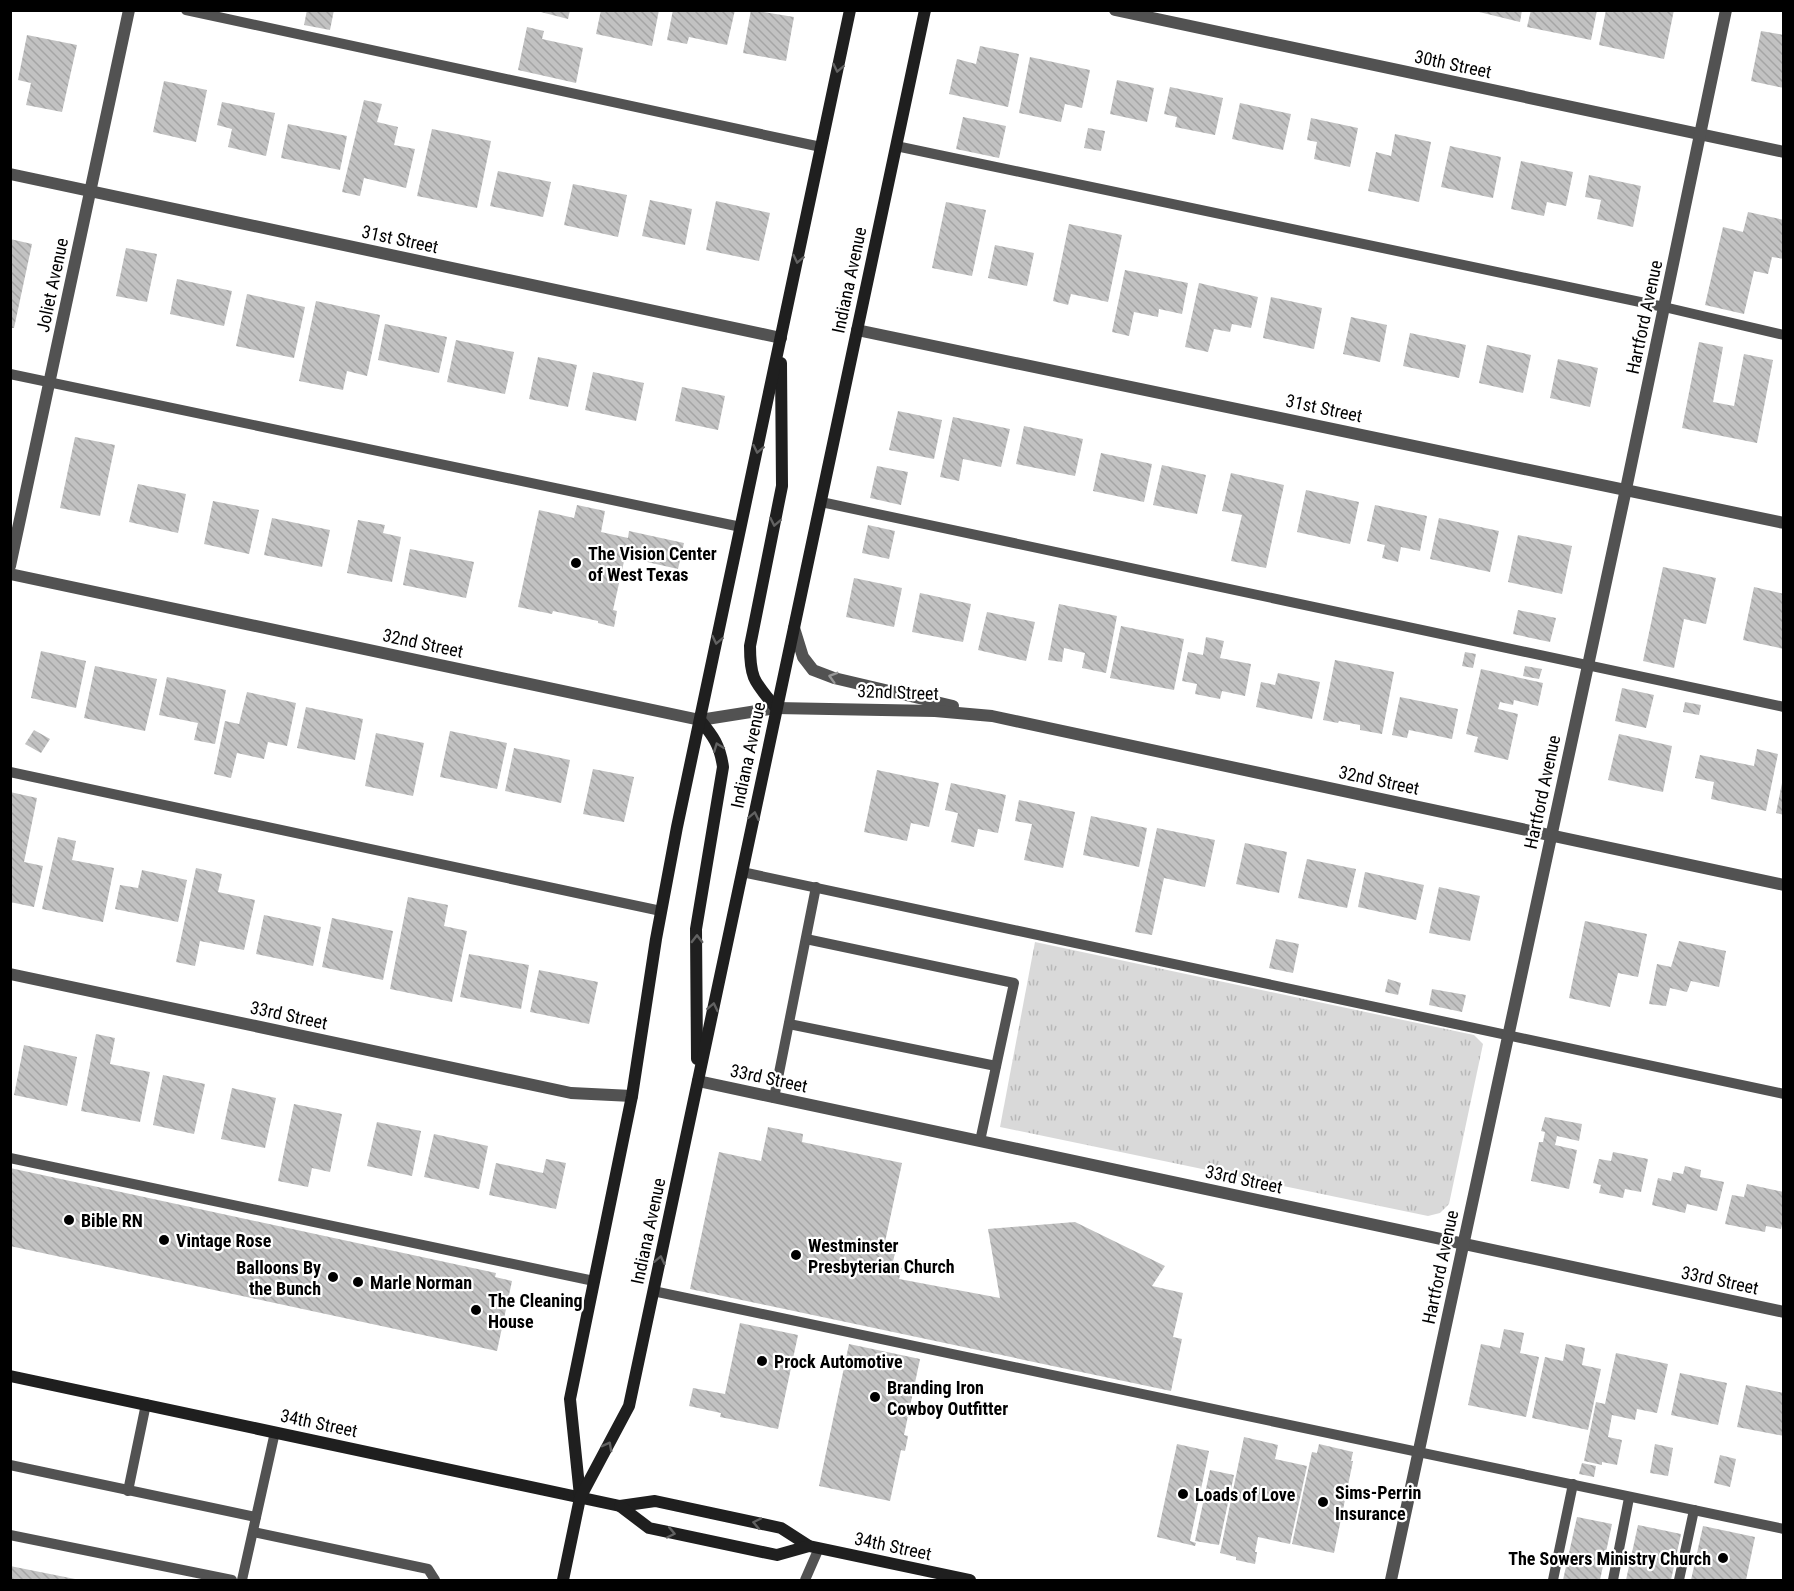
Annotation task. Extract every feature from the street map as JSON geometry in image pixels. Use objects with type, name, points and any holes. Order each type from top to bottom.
[{"type":"main road","name":"Indiana Avenue","points":[[580,1498],[570,1398],[632,1096],[661,911],[850,10]]},
{"type":"main road","name":"Indiana Avenue","points":[[563,1581],[580,1498],[629,1406],[925,10]]},
{"type":"main road","points":[[776,708],[755,682],[750,669],[750,646],[782,486],[781,338]]},
{"type":"main road","points":[[698,1081],[696,929],[723,767],[716,739],[700,720]]},
{"type":"main road","name":"34th Street","points":[[10,1376],[620,1506],[655,1501],[666,1503],[782,1528],[814,1547],[970,1581]]},
{"type":"main road","name":"34th Street","points":[[620,1506],[649,1528],[777,1555],[814,1547]]},
{"type":"street","name":"Joliet Avenue","points":[[10,566],[129,10]]},
{"type":"street","name":"30th Street","points":[[1115,10],[1784,152]]},
{"type":"street","name":"Hartford Avenue","points":[[1391,1581],[1626,489],[1726,10]]},
{"type":"street","name":"31st Street","points":[[10,174],[781,338]]},
{"type":"street","name":"31st Street","points":[[857,330],[1784,523]]},
{"type":"street","name":"32nd Street","points":[[10,574],[700,720],[776,708],[924,710],[992,716],[1784,885]]},
{"type":"street","points":[[794,628],[803,657],[813,670],[822,674],[992,716]]},
{"type":"street","name":"33rd Street","points":[[10,974],[571,1093],[632,1096]]},
{"type":"street","name":"33rd Street","points":[[698,1081],[1784,1312]]},
{"type":"lane","points":[[186,10],[821,147]]},
{"type":"lane","points":[[896,146],[1784,335]]},
{"type":"lane","points":[[10,374],[741,527]]},
{"type":"lane","points":[[821,502],[1784,707]]},
{"type":"lane","points":[[10,772],[661,911]]},
{"type":"lane","points":[[742,872],[1784,1094]]},
{"type":"lane","points":[[774,1098],[816,887]]},
{"type":"lane","points":[[806,939],[1014,983],[980,1141]]},
{"type":"lane","points":[[789,1024],[996,1066]]},
{"type":"lane","points":[[10,1158],[594,1281]]},
{"type":"lane","points":[[653,1291],[1784,1529]]},
{"type":"lane","points":[[128,1491],[146,1404]]},
{"type":"lane","points":[[242,1581],[275,1432]]},
{"type":"lane","points":[[10,1465],[256,1517]]},
{"type":"lane","points":[[1553,1581],[1573,1485]]},
{"type":"lane","points":[[1613,1581],[1629,1498]]},
{"type":"lane","points":[[1679,1581],[1694,1510]]},
{"type":"lane","points":[[253,1532],[428,1569],[435,1581]]},
{"type":"lane","points":[[10,1535],[232,1581]]},
{"type":"lane","points":[[805,1581],[814,1547]]},
{"type":"green space","points":[[1035,942],[1474,1035],[1483,1044],[1449,1204],[1440,1213],[1428,1216],[1000,1127]]},
{"type":"building","points":[[307,10],[334,10],[330,30],[304,25]]},
{"type":"building","points":[[533,10],[570,10],[568,19]]},
{"type":"building","points":[[601,10],[659,10],[652,46],[596,34]]},
{"type":"building","points":[[673,10],[735,10],[727,45],[689,37],[687,44],[667,40]]},
{"type":"building","points":[[751,10],[794,17],[786,61],[743,53]]},
{"type":"building","points":[[1471,10],[1522,10],[1520,22]]},
{"type":"building","points":[[1531,10],[1597,10],[1591,40],[1527,27]]},
{"type":"building","points":[[1606,10],[1674,10],[1664,59],[1599,45]]},
{"type":"building","points":[[527,27],[544,31],[542,39],[583,48],[576,83],[518,70]]},
{"type":"building","points":[[1761,31],[1784,35],[1784,88],[1751,81]]},
{"type":"building","points":[[27,35],[77,45],[62,112],[26,105],[31,83],[18,80]]},
{"type":"building","points":[[980,46],[1019,54],[1008,107],[949,94],[957,59],[976,64]]},
{"type":"building","points":[[1030,57],[1090,70],[1082,108],[1065,104],[1061,122],[1019,113]]},
{"type":"building","points":[[1117,80],[1154,88],[1147,122],[1110,114]]},
{"type":"building","points":[[164,81],[207,90],[196,142],[153,132]]},
{"type":"building","points":[[1170,87],[1223,98],[1215,135],[1175,127],[1177,117],[1164,114]]},
{"type":"building","points":[[364,100],[382,104],[377,122],[398,127],[394,145],[415,149],[406,188],[364,178],[360,196],[342,192]]},
{"type":"building","points":[[222,102],[275,113],[266,156],[228,147],[232,129],[217,125]]},
{"type":"building","points":[[1240,103],[1291,114],[1283,150],[1232,139]]},
{"type":"building","points":[[963,117],[1006,126],[999,158],[956,149]]},
{"type":"building","points":[[1311,118],[1358,128],[1350,167],[1314,159],[1317,142],[1307,140]]},
{"type":"building","points":[[288,124],[347,136],[340,170],[281,158]]},
{"type":"building","points":[[1088,128],[1105,131],[1101,151],[1084,148]]},
{"type":"building","points":[[432,129],[491,141],[477,208],[417,196]]},
{"type":"building","points":[[1395,134],[1431,142],[1419,202],[1368,191],[1376,152],[1391,156]]},
{"type":"building","points":[[1450,146],[1501,157],[1493,198],[1441,187]]},
{"type":"building","points":[[1521,161],[1573,172],[1566,206],[1547,202],[1544,216],[1511,209]]},
{"type":"building","points":[[498,171],[551,182],[543,217],[490,206]]},
{"type":"building","points":[[1589,175],[1641,186],[1633,227],[1597,219],[1601,200],[1585,197]]},
{"type":"building","points":[[573,184],[627,195],[618,237],[564,225]]},
{"type":"building","points":[[650,200],[692,209],[685,245],[642,236]]},
{"type":"building","points":[[716,201],[770,213],[759,261],[706,250]]},
{"type":"building","points":[[946,202],[986,210],[972,276],[932,268]]},
{"type":"building","points":[[1748,212],[1784,220],[1784,259],[1772,257],[1768,274],[1754,271],[1744,314],[1705,305],[1723,227],[1743,232]]},
{"type":"building","points":[[1069,224],[1122,235],[1108,302],[1071,294],[1068,305],[1053,301]]},
{"type":"building","points":[[10,239],[32,244],[14,328],[10,328]]},
{"type":"building","points":[[995,245],[1034,253],[1027,286],[988,278]]},
{"type":"building","points":[[126,248],[157,254],[147,302],[116,296]]},
{"type":"building","points":[[1125,270],[1188,283],[1182,314],[1159,309],[1158,317],[1134,312],[1129,336],[1112,332]]},
{"type":"building","points":[[177,279],[232,291],[224,326],[170,314]]},
{"type":"building","points":[[1199,283],[1258,297],[1251,328],[1232,324],[1230,332],[1214,329],[1208,352],[1185,347]]},
{"type":"building","points":[[247,294],[305,307],[294,358],[236,346]]},
{"type":"building","points":[[1271,297],[1322,308],[1314,349],[1263,338]]},
{"type":"building","points":[[316,301],[380,315],[367,376],[347,371],[343,390],[299,381]]},
{"type":"building","points":[[1351,317],[1387,325],[1380,362],[1343,354]]},
{"type":"building","points":[[385,324],[447,337],[439,373],[378,360]]},
{"type":"building","points":[[1410,333],[1466,345],[1459,378],[1403,366]]},
{"type":"building","points":[[456,340],[514,352],[505,394],[447,382]]},
{"type":"building","points":[[1699,342],[1723,347],[1713,402],[1734,406],[1744,354],[1773,360],[1757,443],[1682,428]]},
{"type":"building","points":[[1487,345],[1531,355],[1523,393],[1479,383]]},
{"type":"building","points":[[538,357],[577,365],[568,407],[529,399]]},
{"type":"building","points":[[1558,359],[1598,368],[1590,407],[1550,398]]},
{"type":"building","points":[[593,372],[644,383],[636,421],[585,410]]},
{"type":"building","points":[[682,387],[725,396],[718,430],[675,421]]},
{"type":"building","points":[[898,411],[942,420],[934,459],[889,450]]},
{"type":"building","points":[[953,417],[1010,429],[1001,467],[963,459],[959,481],[940,477]]},
{"type":"building","points":[[1024,426],[1083,439],[1075,476],[1016,464]]},
{"type":"building","points":[[75,437],[115,445],[100,516],[60,508]]},
{"type":"building","points":[[1101,453],[1152,464],[1144,502],[1093,491]]},
{"type":"building","points":[[1162,465],[1206,475],[1197,514],[1153,505]]},
{"type":"building","points":[[877,466],[908,472],[901,505],[870,498]]},
{"type":"building","points":[[1231,473],[1284,485],[1266,568],[1231,561],[1242,515],[1222,511]]},
{"type":"building","points":[[138,484],[186,494],[178,533],[129,522]]},
{"type":"building","points":[[1306,490],[1359,502],[1350,544],[1297,532]]},
{"type":"building","points":[[213,501],[259,510],[249,554],[204,544]]},
{"type":"building","name":"The Vision Center of West Texas","points":[[577,505],[605,511],[601,532],[628,538],[629,531],[684,543],[678,569],[625,557],[613,610],[617,611],[614,627],[553,611],[552,614],[518,607],[539,510],[574,518]]},
{"type":"building","points":[[1375,505],[1427,516],[1420,551],[1401,547],[1398,562],[1382,558],[1385,545],[1367,541]]},
{"type":"building","points":[[272,518],[330,530],[322,567],[264,555]]},
{"type":"building","points":[[1439,518],[1499,531],[1490,572],[1430,559]]},
{"type":"building","points":[[358,520],[385,525],[383,533],[401,537],[392,582],[347,573]]},
{"type":"building","points":[[868,525],[895,531],[889,559],[862,553]]},
{"type":"building","points":[[1518,535],[1572,546],[1562,594],[1508,582]]},
{"type":"building","points":[[410,549],[474,562],[466,598],[403,585]]},
{"type":"building","points":[[1663,567],[1716,578],[1706,624],[1684,619],[1674,668],[1643,661]]},
{"type":"building","points":[[854,578],[902,588],[894,627],[846,617]]},
{"type":"building","points":[[1754,587],[1784,594],[1784,649],[1743,640]]},
{"type":"building","points":[[920,593],[971,604],[963,642],[912,632]]},
{"type":"building","points":[[1059,604],[1117,616],[1106,673],[1082,668],[1085,653],[1064,648],[1062,662],[1048,660]]},
{"type":"building","points":[[1518,610],[1556,618],[1550,642],[1513,634]]},
{"type":"building","points":[[987,612],[1035,622],[1026,661],[978,650]]},
{"type":"building","points":[[1121,626],[1184,639],[1174,690],[1110,678]]},
{"type":"building","points":[[1206,637],[1224,641],[1220,658],[1251,664],[1245,696],[1222,691],[1220,699],[1195,694],[1197,684],[1182,681],[1188,652],[1203,655]]},
{"type":"building","points":[[41,651],[86,661],[76,708],[31,698]]},
{"type":"building","points":[[1465,652],[1476,654],[1473,668],[1462,666]]},
{"type":"building","points":[[1335,660],[1394,672],[1382,734],[1360,730],[1360,725],[1323,720]]},
{"type":"building","points":[[95,666],[157,679],[145,731],[84,718]]},
{"type":"building","points":[[1525,666],[1542,669],[1539,679],[1523,676]]},
{"type":"building","points":[[1481,669],[1543,683],[1538,706],[1514,700],[1513,705],[1500,702],[1498,709],[1518,714],[1508,760],[1474,752],[1478,737],[1466,734]]},
{"type":"building","points":[[1278,673],[1320,682],[1312,719],[1256,707],[1261,682],[1275,685]]},
{"type":"building","points":[[167,677],[226,690],[215,744],[194,740],[198,723],[159,715]]},
{"type":"building","points":[[1622,688],[1654,695],[1646,728],[1615,721]]},
{"type":"building","points":[[247,692],[296,703],[287,746],[268,742],[264,759],[237,753],[231,778],[214,774],[225,721],[239,724]]},
{"type":"building","points":[[1400,697],[1458,709],[1452,739],[1409,730],[1407,738],[1392,735]]},
{"type":"building","points":[[1685,702],[1701,705],[1699,715],[1683,712]]},
{"type":"building","points":[[306,707],[363,719],[355,760],[297,748]]},
{"type":"building","points":[[34,730],[50,739],[41,753],[25,744]]},
{"type":"building","points":[[450,731],[507,743],[497,789],[440,777]]},
{"type":"building","points":[[376,733],[424,743],[413,796],[365,786]]},
{"type":"building","points":[[1619,734],[1672,746],[1663,792],[1608,780]]},
{"type":"building","points":[[514,748],[570,760],[561,803],[505,791]]},
{"type":"building","points":[[1757,749],[1778,754],[1766,811],[1711,799],[1714,782],[1695,778],[1700,755],[1754,766]]},
{"type":"building","points":[[593,769],[634,777],[624,822],[583,814]]},
{"type":"building","points":[[877,770],[939,783],[929,827],[911,823],[907,841],[864,832]]},
{"type":"building","points":[[951,783],[1006,795],[998,833],[978,829],[974,847],[951,842],[958,813],[945,810]]},
{"type":"building","points":[[1782,783],[1784,783],[1784,815],[1776,813]]},
{"type":"building","points":[[10,792],[37,798],[24,862],[43,866],[34,907],[10,902]]},
{"type":"building","points":[[1019,800],[1075,812],[1063,868],[1024,860],[1032,824],[1015,821]]},
{"type":"building","points":[[1091,816],[1147,828],[1139,867],[1083,855]]},
{"type":"building","points":[[1157,828],[1215,840],[1205,887],[1164,878],[1152,935],[1135,932]]},
{"type":"building","points":[[58,837],[76,841],[72,860],[114,868],[103,922],[42,909]]},
{"type":"building","points":[[1245,843],[1287,852],[1279,893],[1236,884]]},
{"type":"building","points":[[1307,859],[1356,869],[1347,908],[1298,898]]},
{"type":"building","points":[[196,868],[222,874],[218,892],[255,900],[244,950],[200,941],[195,966],[176,962]]},
{"type":"building","points":[[142,870],[187,880],[178,922],[115,909],[120,885],[138,888]]},
{"type":"building","points":[[1365,872],[1424,885],[1416,920],[1358,907]]},
{"type":"building","points":[[1439,887],[1480,896],[1470,941],[1429,933]]},
{"type":"building","points":[[408,897],[448,905],[444,926],[467,931],[452,1002],[390,989]]},
{"type":"building","points":[[264,915],[321,927],[313,966],[256,954]]},
{"type":"building","points":[[332,918],[393,931],[383,980],[322,967]]},
{"type":"building","points":[[1585,921],[1647,934],[1638,977],[1618,973],[1610,1007],[1569,998]]},
{"type":"building","points":[[1276,939],[1299,944],[1293,973],[1269,968]]},
{"type":"building","points":[[1679,941],[1726,951],[1719,987],[1691,981],[1687,992],[1670,988],[1666,1006],[1649,1004],[1657,964],[1671,967]]},
{"type":"building","points":[[469,954],[529,965],[521,1009],[460,997]]},
{"type":"building","points":[[539,970],[598,982],[589,1024],[530,1012]]},
{"type":"building","points":[[1388,979],[1401,983],[1398,995],[1385,992]]},
{"type":"building","points":[[1432,989],[1466,995],[1462,1012],[1429,1005]]},
{"type":"building","points":[[96,1034],[115,1038],[110,1064],[150,1072],[140,1122],[81,1111]]},
{"type":"building","points":[[24,1045],[77,1057],[67,1106],[14,1095]]},
{"type":"building","points":[[163,1075],[205,1084],[194,1134],[153,1125]]},
{"type":"building","points":[[232,1088],[276,1098],[265,1148],[221,1139]]},
{"type":"building","points":[[294,1104],[342,1114],[330,1172],[312,1168],[308,1187],[278,1181]]},
{"type":"building","points":[[1545,1117],[1582,1124],[1579,1141],[1557,1136],[1555,1145],[1577,1150],[1569,1189],[1531,1181],[1539,1142],[1543,1142],[1545,1132],[1541,1131]]},
{"type":"building","points":[[377,1122],[421,1131],[412,1176],[367,1166]]},
{"type":"building","name":"Westminster Presbyterian Church","points":[[768,1127],[803,1134],[802,1142],[902,1163],[885,1242],[897,1244],[892,1266],[902,1268],[899,1279],[1000,1298],[988,1229],[1075,1222],[1165,1266],[1152,1286],[1183,1293],[1173,1337],[1182,1339],[1171,1391],[690,1289],[719,1152],[761,1161]]},
{"type":"building","points":[[434,1134],[488,1146],[479,1189],[424,1177]]},
{"type":"building","points":[[1613,1152],[1648,1159],[1641,1192],[1625,1189],[1623,1198],[1599,1193],[1601,1185],[1593,1183],[1599,1159],[1611,1161]]},
{"type":"building","points":[[546,1159],[566,1163],[556,1209],[489,1195],[496,1163],[543,1173]]},
{"type":"building","points":[[1685,1166],[1701,1170],[1700,1177],[1724,1182],[1717,1211],[1687,1204],[1685,1213],[1652,1205],[1658,1178],[1671,1181],[1673,1172],[1683,1174]]},
{"type":"building","points":[[10,1168],[496,1273],[495,1277],[512,1281],[497,1351],[10,1246]]},
{"type":"building","points":[[1747,1184],[1784,1192],[1784,1217],[1781,1229],[1766,1226],[1765,1232],[1725,1224],[1732,1195],[1744,1197]]},
{"type":"building","name":"Prock Automotive","points":[[740,1323],[798,1335],[778,1429],[720,1417],[721,1413],[689,1406],[693,1388],[725,1394]]},
{"type":"building","points":[[1504,1329],[1524,1333],[1520,1353],[1539,1357],[1526,1417],[1468,1405],[1481,1344],[1500,1348]]},
{"type":"building","name":"Branding Iron Cowboy Outfitter","points":[[849,1344],[920,1359],[904,1435],[908,1436],[905,1451],[901,1450],[890,1501],[819,1486]]},
{"type":"building","points":[[1566,1344],[1585,1348],[1582,1365],[1601,1369],[1588,1430],[1532,1418],[1545,1357],[1563,1361]]},
{"type":"building","points":[[1616,1353],[1668,1364],[1657,1413],[1637,1409],[1635,1420],[1612,1415],[1608,1437],[1622,1440],[1617,1465],[1602,1462],[1602,1465],[1584,1461],[1596,1402],[1605,1404]]},
{"type":"building","points":[[1680,1373],[1727,1383],[1718,1425],[1671,1415]]},
{"type":"building","points":[[1746,1385],[1784,1393],[1784,1436],[1737,1427]]},
{"type":"building","points":[[1244,1437],[1278,1445],[1275,1459],[1307,1466],[1290,1544],[1258,1537],[1255,1564],[1236,1560],[1236,1557],[1220,1553]]},
{"type":"building","name":"Loads of Love","points":[[1177,1444],[1209,1451],[1190,1541],[1196,1543],[1195,1546],[1157,1537]]},
{"type":"building","name":"Sims-Perrin Insurance","points":[[1319,1444],[1353,1452],[1334,1553],[1292,1544],[1312,1452],[1317,1453]]},
{"type":"building","points":[[1655,1444],[1673,1448],[1668,1476],[1650,1473]]},
{"type":"building","points":[[1720,1455],[1736,1459],[1730,1487],[1714,1483]]},
{"type":"building","points":[[1582,1463],[1596,1466],[1594,1477],[1579,1474]]},
{"type":"building","points":[[1210,1470],[1234,1475],[1219,1545],[1195,1541]]},
{"type":"building","points":[[1577,1517],[1612,1524],[1600,1580],[1563,1580]]},
{"type":"building","points":[[1638,1525],[1681,1534],[1671,1580],[1626,1580]]},
{"type":"building","name":"The Sowers Ministry Church","points":[[1703,1526],[1755,1537],[1746,1580],[1691,1580]]},
{"type":"building","points":[[10,1566],[75,1579],[75,1580],[10,1580]]},
{"type":"place","name":"The Vision Center of West Texas","points":[[576,563]]},
{"type":"place","name":"Bible RN","points":[[69,1220]]},
{"type":"place","name":"Vintage Rose","points":[[164,1240]]},
{"type":"place","name":"Westminster Presbyterian Church","points":[[796,1255]]},
{"type":"place","name":"Balloons By the Bunch","points":[[333,1277]]},
{"type":"place","name":"Marle Norman","points":[[358,1282]]},
{"type":"place","name":"The Cleaning House","points":[[476,1310]]},
{"type":"place","name":"Prock Automotive","points":[[762,1361]]},
{"type":"place","name":"Branding Iron Cowboy Outfitter","points":[[875,1397]]},
{"type":"place","name":"Loads of Love","points":[[1183,1494]]},
{"type":"place","name":"Sims-Perrin Insurance","points":[[1323,1502]]},
{"type":"place","name":"The Sowers Ministry Church","points":[[1723,1558]]}]
